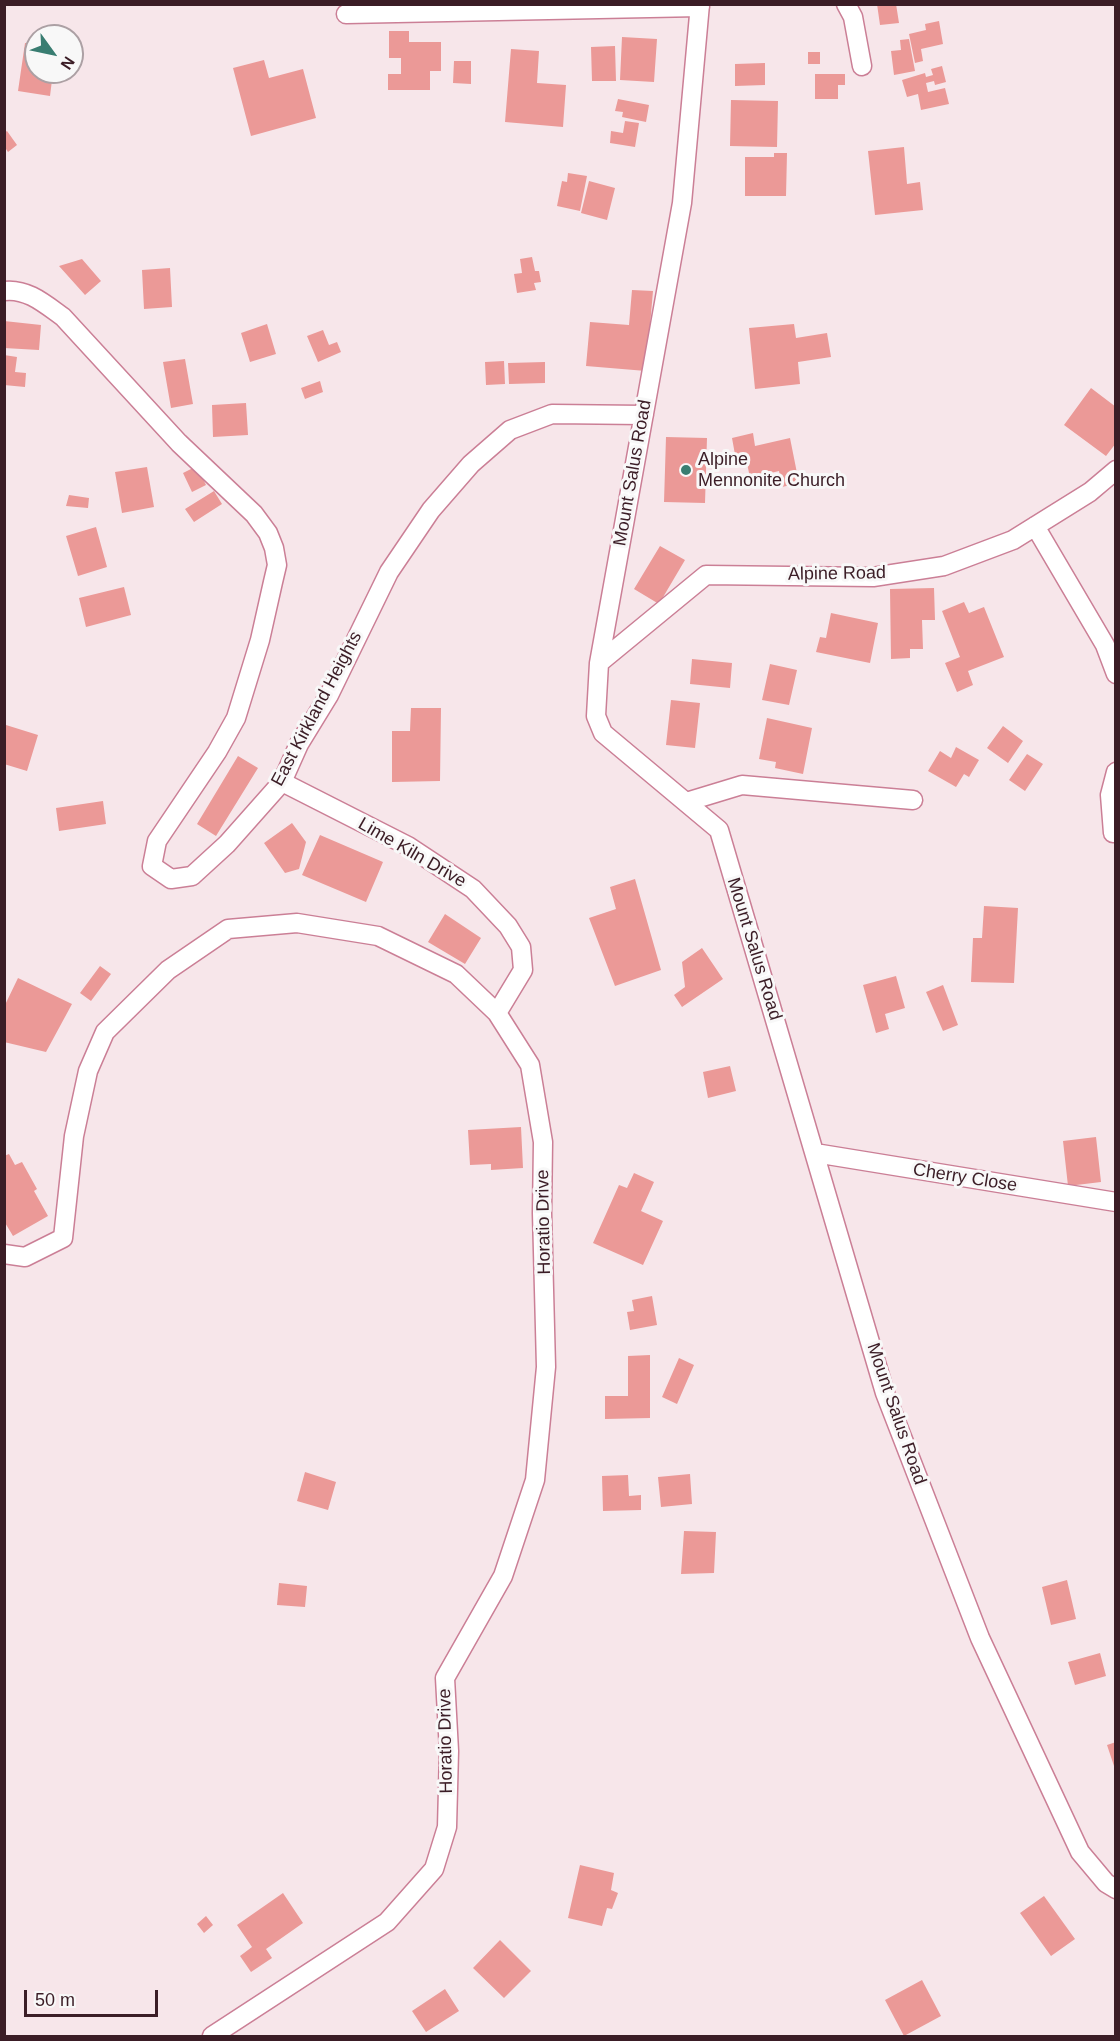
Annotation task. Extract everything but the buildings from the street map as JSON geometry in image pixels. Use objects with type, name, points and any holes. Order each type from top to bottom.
[{"type":"street","points":[[846,4],[853,17],[862,66]]},
{"type":"street","points":[[346,14],[700,6]]},
{"type":"street","name":"Mount Salus Road","points":[[700,6],[682,203],[599,663],[596,716],[603,733],[718,831],[885,1393],[980,1638],[1080,1852],[1106,1883],[1116,1889]]},
{"type":"street","name":"East Kirkland Heights","points":[[4,291],[18,289],[40,300],[63,317],[179,443],[254,514],[268,533],[274,548],[277,565],[260,640],[236,718],[217,752],[157,841],[152,866],[171,879],[192,876],[227,844],[282,782],[299,744],[329,695],[389,572],[431,510],[471,464],[510,430],[552,414],[644,415]]},
{"type":"street","name":"Alpine Road","points":[[599,663],[706,574],[873,577],[944,566],[1013,540],[1090,492],[1116,470]]},
{"type":"street","points":[[1035,526],[1106,645],[1116,674]]},
{"type":"street","points":[[1113,833],[1110,795],[1116,772]]},
{"type":"street","name":"Lime Kiln Drive","points":[[282,782],[417,852],[473,889],[508,926],[521,947],[523,970],[496,1013]]},
{"type":"street","points":[[686,802],[742,785],[913,800]]},
{"type":"street","name":"Horatio Drive","points":[[4,1254],[25,1257],[63,1238],[74,1136],[88,1071],[105,1032],[168,970],[228,929],[297,923],[378,936],[456,974],[496,1013],[530,1065],[543,1142],[542,1213],[546,1367],[536,1480],[503,1576],[445,1678],[449,1751],[447,1827],[434,1869],[387,1922],[212,2037]]},
{"type":"street","name":"Cherry Close","points":[[815,1153],[1116,1202]]},
{"type":"place","name":"Alpine Mennonite Church","points":[[686,470]]}]
